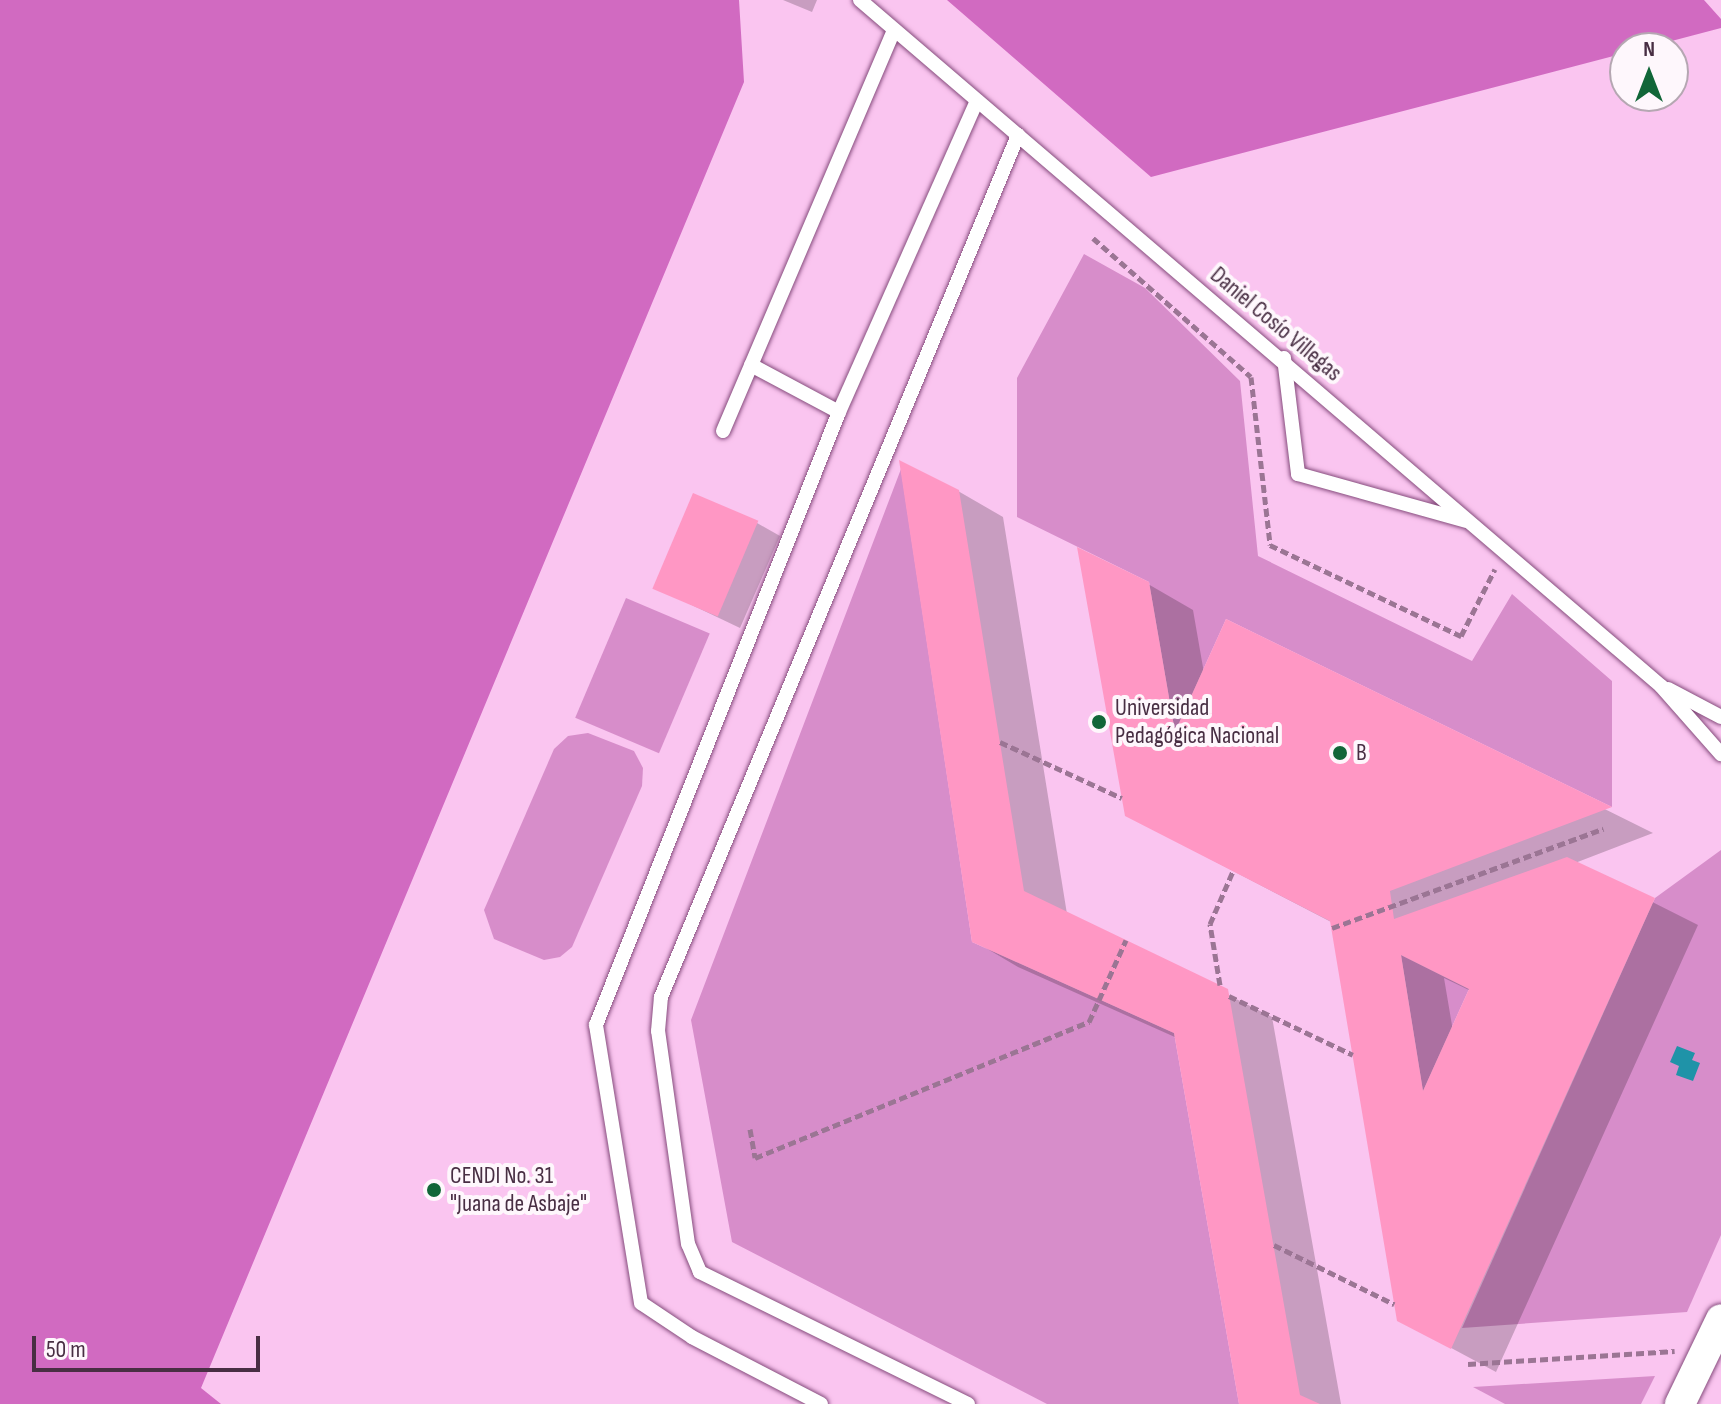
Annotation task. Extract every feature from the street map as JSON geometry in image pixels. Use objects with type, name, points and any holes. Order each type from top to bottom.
[{"type":"street","points":[[1680,1404],[1721,1319]]},
{"type":"lane","name":"Daniel Cosío Villegas","points":[[860,0],[1284,358],[1661,686],[1721,754]]},
{"type":"lane","points":[[723,431],[894,30]]},
{"type":"lane","points":[[821,1404],[692,1337],[641,1303],[635,1289],[596,1025],[839,412],[977,101]]},
{"type":"lane","points":[[968,1404],[700,1272],[688,1244],[658,1031],[661,997],[1018,135]]},
{"type":"lane","points":[[1284,358],[1298,474],[1471,522]]},
{"type":"lane","points":[[751,365],[839,412]]},
{"type":"lane","name":"Daniel Cosío Villegas","points":[[1661,686],[1721,717]]},
{"type":"path","points":[[1000,742],[1122,798]]},
{"type":"path","points":[[1332,928],[1603,829]]},
{"type":"path","points":[[1220,985],[1210,924],[1233,871]]},
{"type":"path","points":[[750,1129],[755,1158],[1089,1022],[1126,940]]},
{"type":"path","points":[[1229,996],[1353,1055]]},
{"type":"path","points":[[1274,1245],[1394,1304]]},
{"type":"path","points":[[1468,1364],[1679,1351]]},
{"type":"shaded area","points":[[0,0],[739,0],[744,82],[201,1388],[221,1404],[0,1404]]},
{"type":"shaded area","points":[[947,0],[1704,0],[1721,19],[1721,28],[1689,36],[1689,32],[1609,32],[1609,57],[1151,177]]},
{"type":"shaded area","points":[[1084,254],[1145,288],[1240,381],[1258,556],[1472,661],[1512,594],[1612,681],[1612,807],[1226,619],[1175,732],[1149,582],[1017,517],[1017,378]]},
{"type":"shaded area","points":[[901,469],[972,942],[1174,1033],[1239,1404],[1047,1404],[732,1242],[691,1020]]},
{"type":"shaded area","points":[[626,598],[710,634],[659,753],[575,718]]},
{"type":"shaded area","points":[[588,733],[634,751],[643,768],[642,786],[572,947],[560,957],[544,960],[494,939],[484,910],[554,749],[568,736]]},
{"type":"shaded area","points":[[1721,850],[1721,1235],[1687,1312],[1462,1328],[1655,898]]},
{"type":"shaded area","points":[[1401,955],[1469,989],[1423,1091]]},
{"type":"shaded area","points":[[1655,1376],[1641,1404],[1505,1404],[1473,1387]]},
{"type":"water","points":[[1677,1046],[1695,1053],[1692,1060],[1700,1063],[1693,1081],[1676,1075],[1679,1066],[1670,1062]]},
{"type":"building","points":[[899,460],[959,490],[1024,891],[1228,989],[1300,1395],[1320,1404],[1239,1404],[1174,1033],[972,942]]},
{"type":"building","points":[[693,493],[758,521],[718,616],[652,589]]},
{"type":"building","points":[[1077,547],[1149,582],[1175,732],[1226,619],[1612,807],[1390,891],[1394,919],[1567,857],[1655,898],[1451,1349],[1397,1321],[1330,921],[1125,816]],"holes":[[[1401,955],[1469,989],[1423,1091]]]},
{"type":"place","name":"Universidad Pedagógica Nacional","points":[[1099,722]]},
{"type":"place","name":"B","points":[[1340,753]]},
{"type":"place","name":"CENDI No. 31 \"Juana de Asbaje\"","points":[[434,1190]]}]
